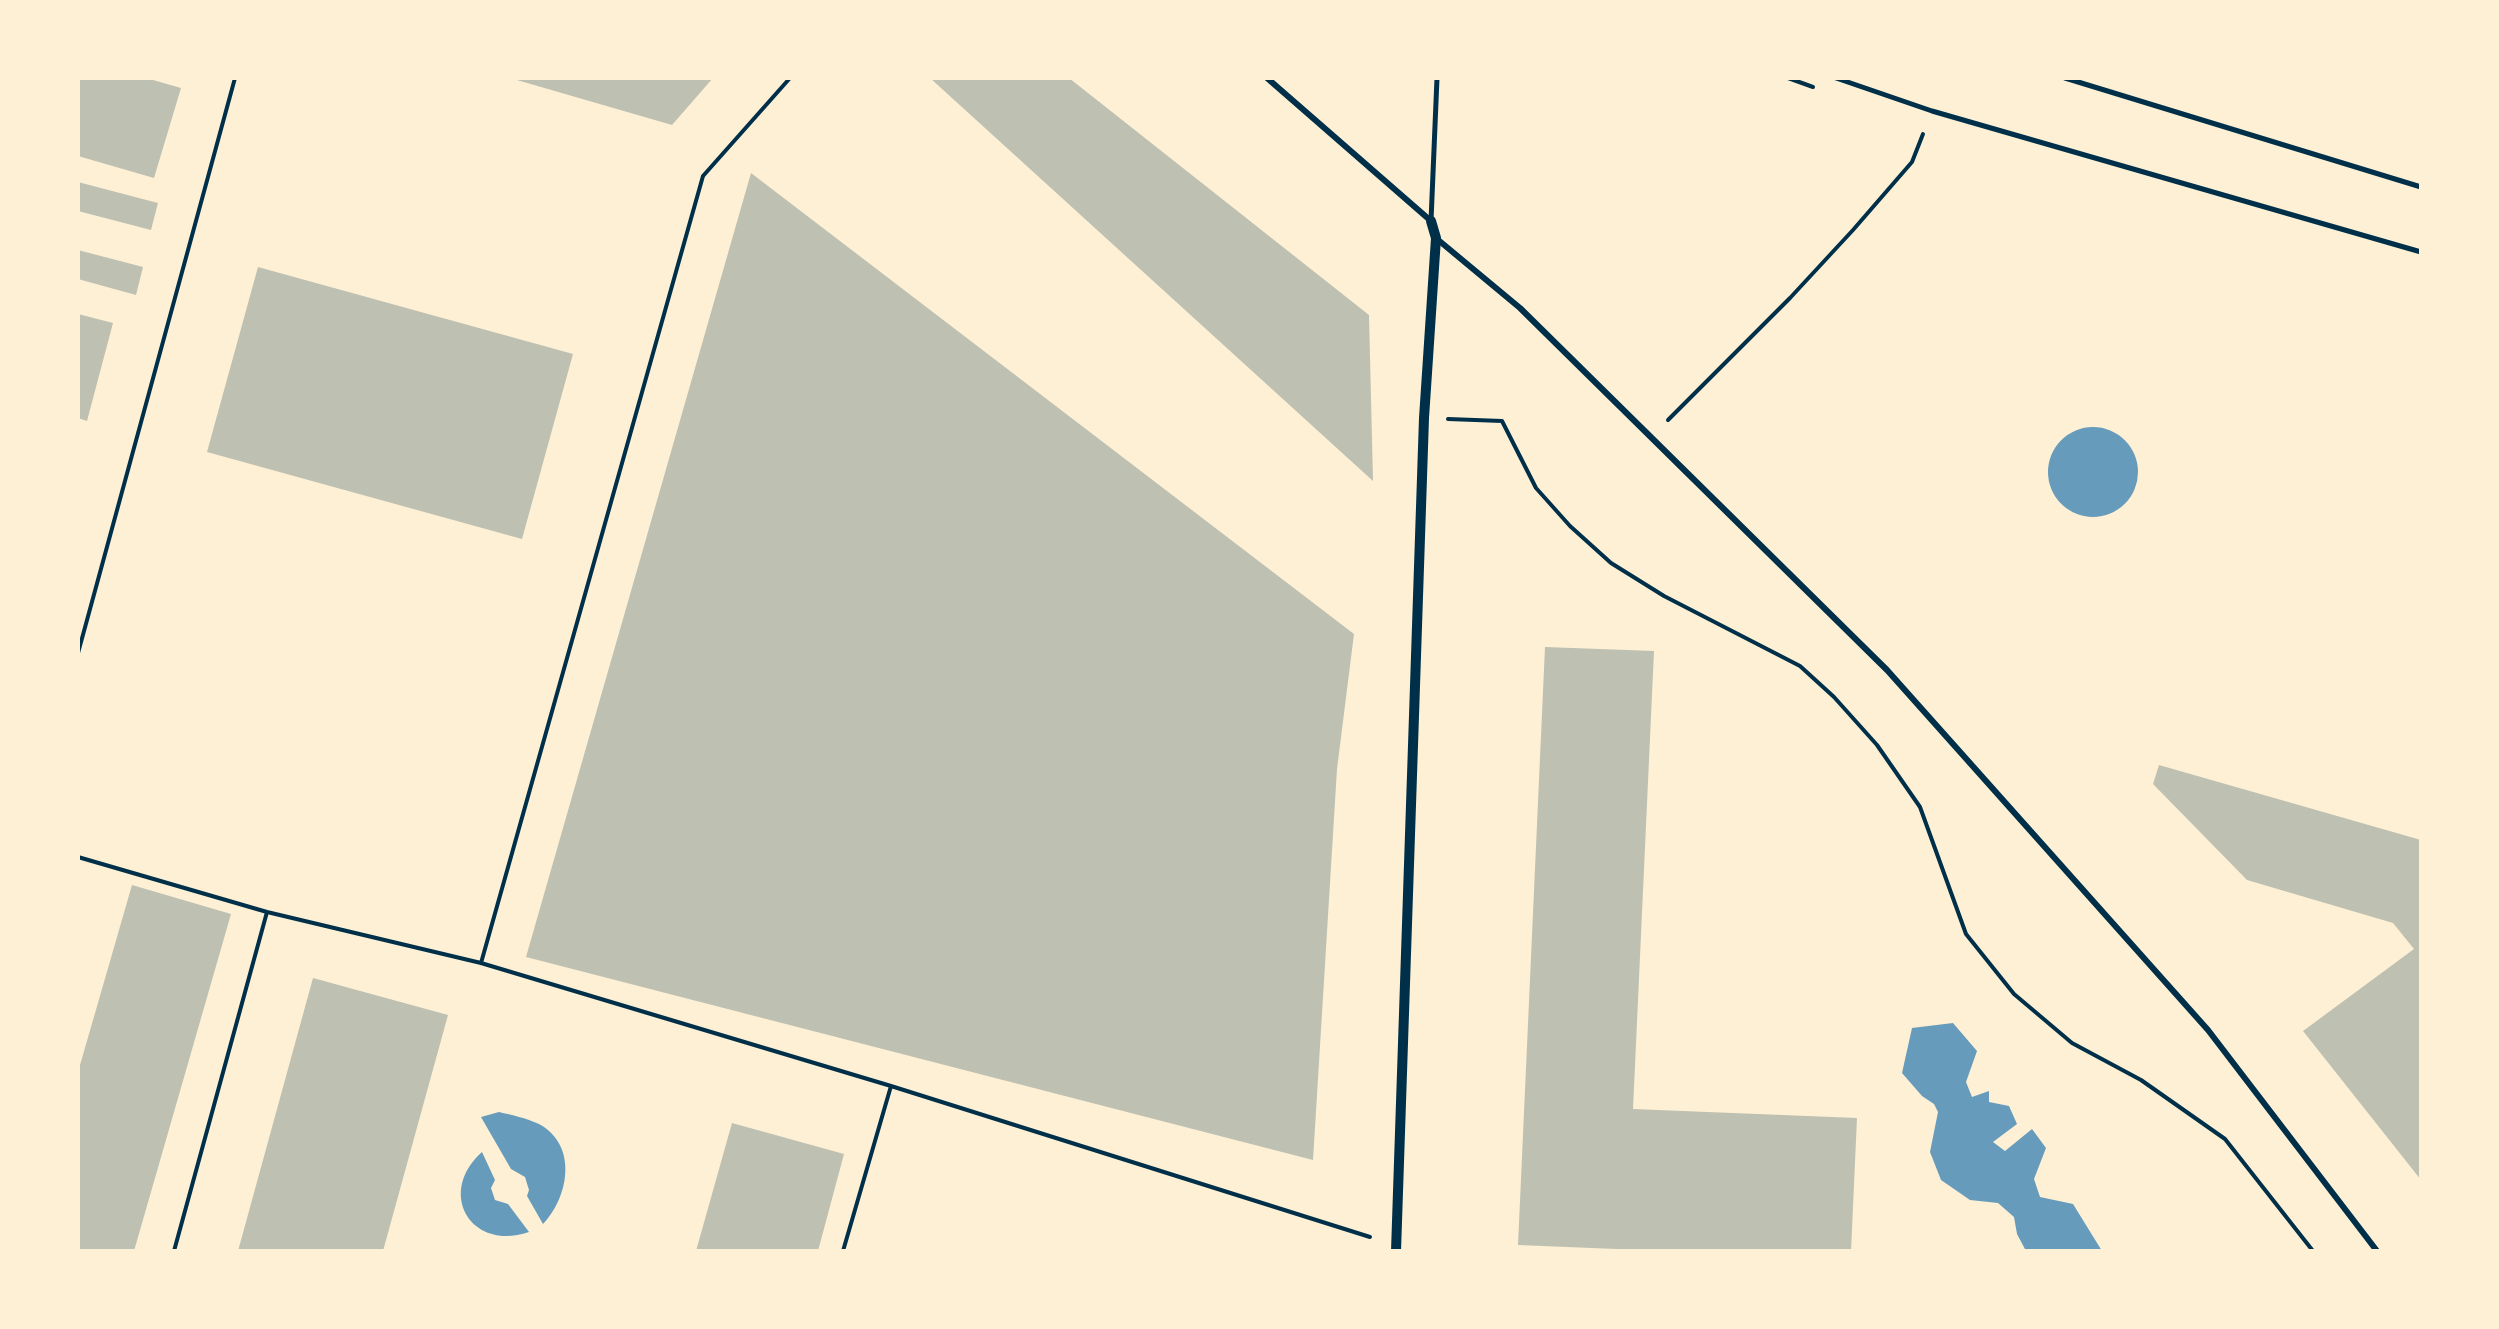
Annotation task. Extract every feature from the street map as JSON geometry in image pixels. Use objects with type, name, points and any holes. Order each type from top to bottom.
[{"type":"street","points":[[1267,78],[1431,221]]},
{"type":"street","points":[[1396,1248],[1424,418],[1436,238],[1431,221],[1437,78]]},
{"type":"street","points":[[1836,78],[1932,111],[2421,252]]},
{"type":"street","points":[[2065,78],[2421,187]]},
{"type":"street","points":[[1436,238],[1520,308],[1903,688],[2208,1030],[2377,1251]]},
{"type":"path","points":[[78,653],[235,78]]},
{"type":"path","points":[[481,963],[703,176],[790,78]]},
{"type":"path","points":[[1651,438],[1790,298],[1912,162],[1932,111]]},
{"type":"path","points":[[1424,418],[1502,421],[1536,488],[1570,526],[1611,563],[1664,596],[1800,666],[1834,697],[1877,745],[1920,807],[1966,934],[2014,994],[2072,1043],[2141,1080],[2225,1139],[2313,1251]]},
{"type":"path","points":[[78,857],[267,912],[481,963],[891,1086],[1396,1248]]},
{"type":"path","points":[[174,1251],[267,912]]},
{"type":"path","points":[[843,1251],[891,1086]]},
{"type":"water","points":[[2093,427],[2110,431],[2125,440],[2134,455],[2138,472],[2134,489],[2125,504],[2110,513],[2093,517],[2076,513],[2061,504],[2052,489],[2048,472],[2052,455],[2061,440],[2076,431]]},
{"type":"water","points":[[1953,1023],[1977,1051],[1966,1082],[1972,1097],[1989,1091],[1989,1102],[2009,1106],[2017,1124],[1993,1142],[2005,1151],[2032,1129],[2046,1148],[2034,1179],[2040,1197],[2073,1204],[2102,1251],[2026,1251],[2017,1234],[2014,1217],[1998,1203],[1970,1200],[1941,1180],[1930,1152],[1938,1112],[1934,1104],[1922,1096],[1902,1073],[1912,1028]]},
{"type":"water","points":[[499,1112],[539,1124],[551,1133],[560,1145],[564,1158],[563,1186],[559,1200],[543,1224],[527,1196],[529,1190],[525,1177],[511,1169],[481,1117]]},
{"type":"water","points":[[482,1152],[495,1180],[491,1188],[495,1200],[508,1204],[529,1232],[508,1236],[491,1234],[477,1226],[467,1215],[461,1201],[462,1185],[468,1168]]},
{"type":"building","points":[[78,78],[146,78],[181,88],[154,178],[78,156]]},
{"type":"building","points":[[510,78],[713,78],[672,125]]},
{"type":"building","points":[[930,78],[1069,78],[1369,315],[1373,481]]},
{"type":"building","points":[[751,173],[1354,634],[1337,769],[1313,1160],[526,957]]},
{"type":"building","points":[[78,182],[158,203],[151,230],[78,211]]},
{"type":"building","points":[[78,250],[143,267],[136,295],[78,279]]},
{"type":"building","points":[[258,267],[573,354],[522,539],[207,452]]},
{"type":"building","points":[[78,314],[113,323],[87,421],[78,418]]},
{"type":"building","points":[[1545,647],[1654,651],[1633,1109],[1857,1118],[1851,1251],[1665,1251],[1518,1245]]},
{"type":"building","points":[[2159,765],[2421,840],[2421,1180],[2303,1031],[2414,949],[2393,923],[2247,880],[2153,784]]},
{"type":"building","points":[[132,885],[231,914],[134,1251],[78,1251],[78,1072]]},
{"type":"building","points":[[313,978],[448,1015],[383,1251],[238,1251]]},
{"type":"building","points":[[732,1123],[844,1154],[818,1251],[696,1251]]}]
